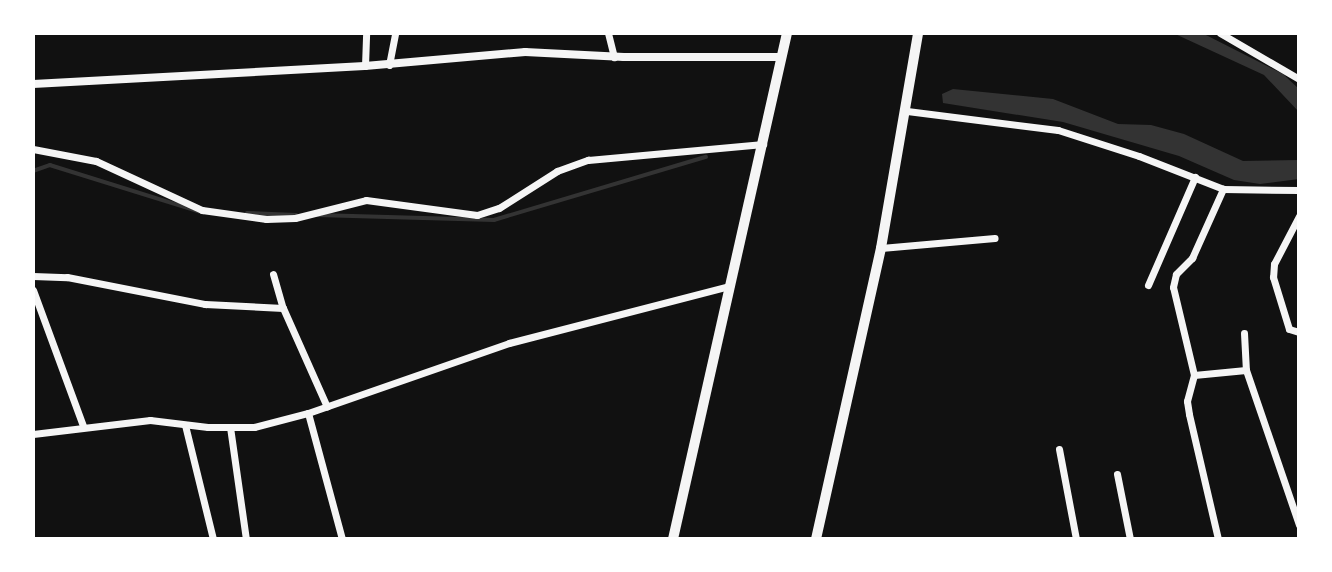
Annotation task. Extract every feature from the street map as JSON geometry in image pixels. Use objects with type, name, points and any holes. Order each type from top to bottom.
[{"type":"highway","points":[[673,539],[786,33]]},
{"type":"highway","points":[[816,539],[881,248],[908,111],[918,33]]},
{"type":"street","points":[[365,66],[366,33]]},
{"type":"street","points":[[389,65],[395,33]]},
{"type":"street","points":[[608,33],[614,57]]},
{"type":"street","points":[[1220,33],[1299,79]]},
{"type":"street","points":[[33,84],[389,65],[525,52],[614,57],[781,57]]},
{"type":"street","points":[[908,111],[1058,130],[1223,189],[1299,190]]},
{"type":"street","points":[[33,149],[96,161],[202,210],[266,219],[295,218],[366,201],[477,215],[499,208],[557,171],[588,160],[763,144]]},
{"type":"street","points":[[1148,285],[1195,177]]},
{"type":"street","points":[[1218,539],[1187,401],[1194,375],[1173,287],[1176,274],[1192,258],[1223,189]]},
{"type":"street","points":[[1299,216],[1274,264],[1273,277],[1289,329],[1299,332]]},
{"type":"street","points":[[881,248],[995,238]]},
{"type":"street","points":[[273,274],[283,308],[327,407]]},
{"type":"street","points":[[33,276],[67,277],[205,304],[283,308]]},
{"type":"street","points":[[33,433],[150,420],[185,425],[254,427],[307,414],[509,343],[730,286]]},
{"type":"street","points":[[33,290],[36,310],[83,426]]},
{"type":"street","points":[[1244,333],[1246,370],[1299,525]]},
{"type":"street","points":[[1194,375],[1246,370]]},
{"type":"street","points":[[307,414],[342,539]]},
{"type":"street","points":[[185,425],[213,539]]},
{"type":"street","points":[[230,427],[246,539]]},
{"type":"street","points":[[1059,449],[1076,539]]},
{"type":"street","points":[[1117,474],[1130,539]]},
{"type":"shaded area","points":[[1173,33],[1202,33],[1283,74],[1299,89],[1299,112],[1264,75]]},
{"type":"shaded area","points":[[953,89],[1053,99],[1118,124],[1151,125],[1184,134],[1243,161],[1299,160],[1299,179],[1260,184],[1234,180],[1179,156],[1063,122],[943,103],[942,94]]},
{"type":"waterway","points":[[317,215],[494,220],[706,157]]},
{"type":"waterway","points":[[33,171],[50,165],[201,212]]},
{"type":"waterway","points":[[247,213],[296,215]]}]
